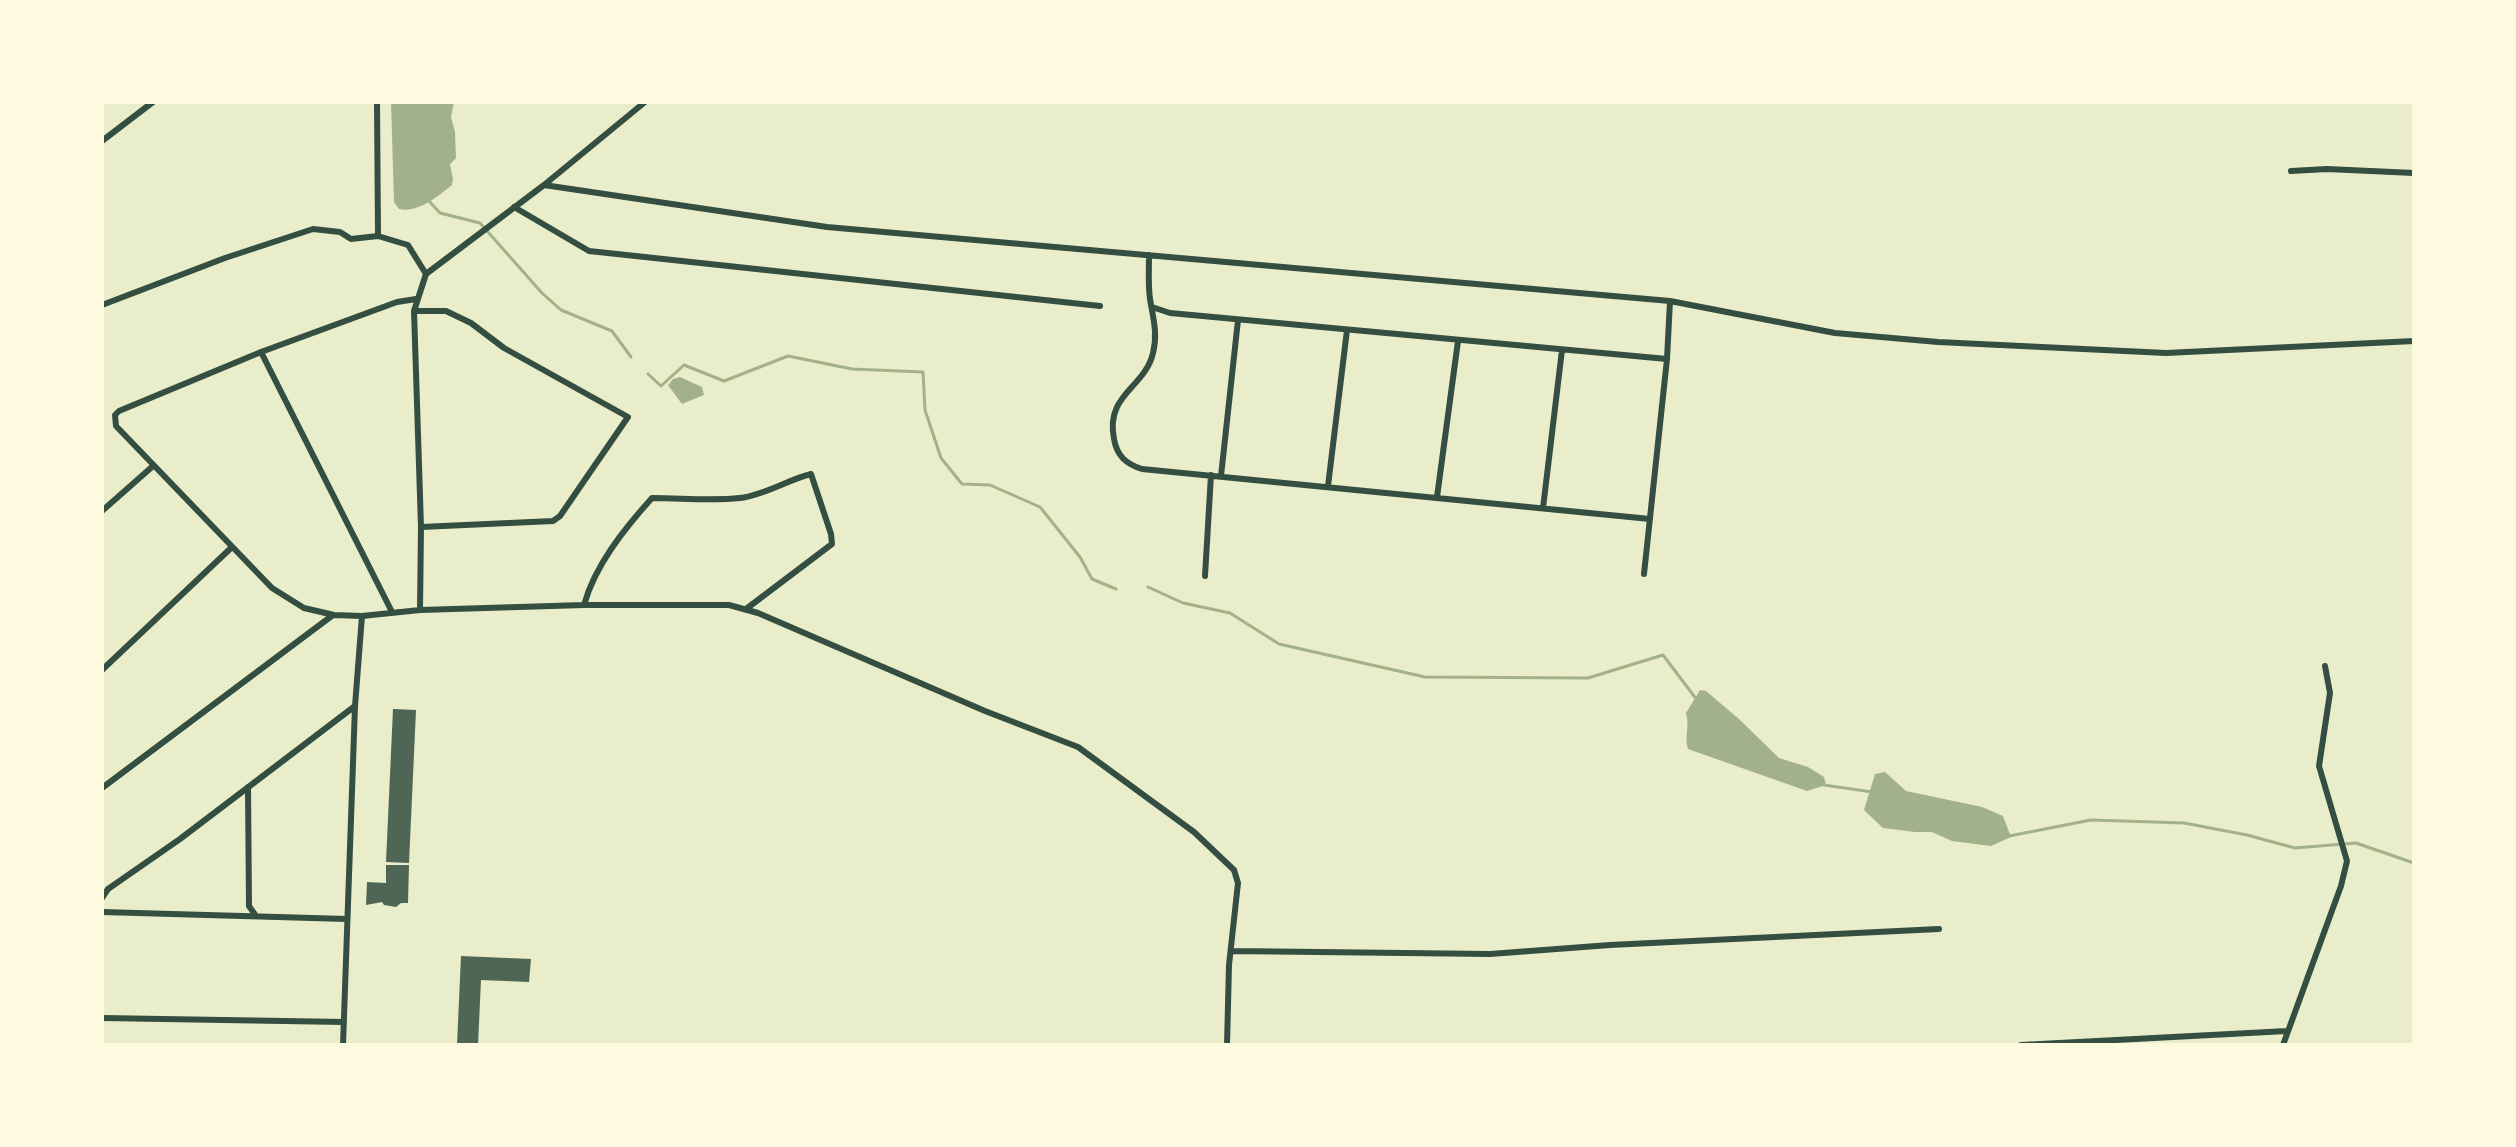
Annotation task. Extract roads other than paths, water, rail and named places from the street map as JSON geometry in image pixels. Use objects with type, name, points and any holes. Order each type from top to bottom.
[{"type":"street","points":[[102,141],[153,102]]},
{"type":"street","points":[[377,102],[378,236]]},
{"type":"street","points":[[420,610],[421,527],[414,311],[426,274],[544,185],[645,102]]},
{"type":"street","points":[[2291,171],[2327,169],[2414,173]]},
{"type":"street","points":[[544,185],[827,227],[1670,301],[1835,333],[1938,342],[2166,353],[2414,341]]},
{"type":"street","points":[[514,207],[589,251],[1100,306]]},
{"type":"street","points":[[102,305],[313,229],[340,232],[351,239],[378,236],[408,245],[426,274]]},
{"type":"street","points":[[1149,255],[1156,325],[1153,357],[1120,398],[1112,416],[1115,445],[1120,456],[1130,465],[1142,469],[1650,519]]},
{"type":"street","points":[[416,299],[397,302],[261,352],[119,411],[115,415],[116,426],[272,588],[304,608],[334,615],[362,616],[420,610],[584,605],[729,605],[758,613],[985,711],[1078,747],[1194,832],[1234,870],[1238,883],[1227,1045]]},
{"type":"street","points":[[1644,574],[1667,359],[1670,301]]},
{"type":"street","points":[[1152,307],[1170,313],[1238,320],[1667,359]]},
{"type":"street","points":[[414,311],[446,311],[471,323],[504,348],[628,417],[560,516],[553,521],[421,527]]},
{"type":"street","points":[[1221,476],[1238,320]]},
{"type":"street","points":[[1328,486],[1347,330]]},
{"type":"street","points":[[1437,497],[1458,341]]},
{"type":"street","points":[[1543,508],[1562,350]]},
{"type":"street","points":[[261,352],[392,612]]},
{"type":"street","points":[[102,511],[153,466]]},
{"type":"street","points":[[584,605],[589,589],[626,527],[652,498],[741,498],[811,474],[832,544],[746,609]]},
{"type":"street","points":[[1205,576],[1211,475]]},
{"type":"street","points":[[102,670],[231,548]]},
{"type":"street","points":[[102,788],[334,615]]},
{"type":"street","points":[[343,1045],[355,706],[362,616]]},
{"type":"street","points":[[2283,1045],[2341,886],[2347,861],[2319,766],[2330,693],[2325,666]]},
{"type":"street","points":[[102,898],[108,889],[355,706]]},
{"type":"street","points":[[248,787],[249,906],[256,916]]},
{"type":"street","points":[[102,912],[347,919]]},
{"type":"street","points":[[1231,951],[1490,954],[1939,929]]},
{"type":"street","points":[[102,1018],[344,1022]]},
{"type":"street","points":[[2021,1045],[2287,1031]]},
{"type":"waterway","points":[[429,201],[440,213],[480,223],[561,310],[612,331],[631,357]]},
{"type":"waterway","points":[[648,374],[661,386],[684,365],[724,381],[788,356],[852,369],[923,372],[925,410],[941,458],[962,484],[990,485],[1040,507],[1080,557],[1092,579],[1116,589]]},
{"type":"waterway","points":[[1148,587],[1183,603],[1230,613],[1279,644],[1425,677],[1588,678],[1663,655],[1697,700]]},
{"type":"waterway","points":[[1824,785],[1872,792]]},
{"type":"waterway","points":[[2009,836],[2091,820],[2184,823],[2295,848],[2356,843],[2414,863]]}]
